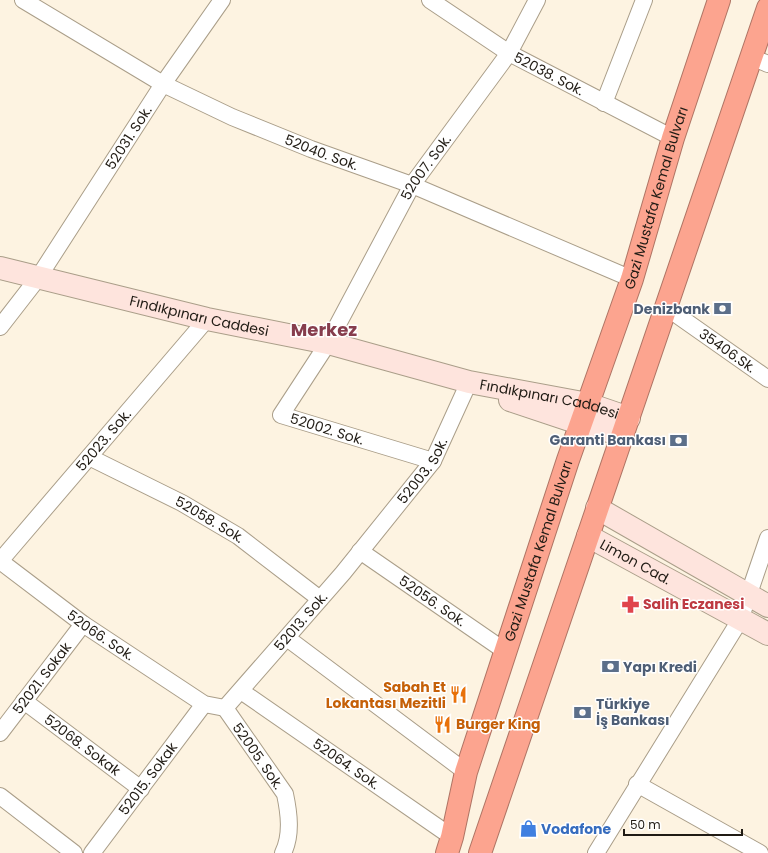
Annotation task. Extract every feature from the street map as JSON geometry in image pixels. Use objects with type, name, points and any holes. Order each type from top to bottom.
[{"type":"highway","name":"Gazi Mustafa Kemal Bulvarı","points":[[450,845],[466,772],[505,651],[632,279],[673,138],[719,0]]},
{"type":"highway","points":[[480,853],[597,508],[667,308],[760,61],[768,8]]},
{"type":"main road","name":"Fındıkpınarı Caddesi","points":[[0,268],[207,319],[328,343],[585,414],[626,427]]},
{"type":"main road","name":"Limon Cad.","points":[[597,508],[748,596],[768,606]]},
{"type":"main road","name":"Limon Cad.","points":[[588,536],[768,634]]},
{"type":"street","name":"52040. Sok.","points":[[23,0],[163,84],[232,117],[311,149],[412,185],[632,279]]},
{"type":"street","name":"52031. Sok.","points":[[0,327],[38,278],[163,84],[222,0]]},
{"type":"street","name":"52038. Sok.","points":[[430,0],[508,53],[673,138]]},
{"type":"street","name":"52007. Sok.","points":[[328,343],[412,185],[508,53],[537,0]]},
{"type":"street","points":[[604,103],[644,0]]},
{"type":"street","name":"35406.Sk.","points":[[667,308],[768,379]]},
{"type":"street","name":"52023. Sok.","points":[[0,561],[207,319]]},
{"type":"street","name":"52002. Sok.","points":[[328,343],[281,415],[433,461]]},
{"type":"street","name":"52003. Sok.","points":[[360,551],[433,461],[469,382]]},
{"type":"street","name":"52058. Sok.","points":[[90,457],[182,503],[238,536],[320,599]]},
{"type":"street","points":[[596,853],[637,784],[740,620],[768,538]]},
{"type":"street","name":"52056. Sok.","points":[[360,551],[505,651]]},
{"type":"street","name":"52013. Sok.","points":[[241,691],[360,551]]},
{"type":"street","name":"52066. Sok.","points":[[0,561],[83,624],[204,704]]},
{"type":"street","name":"52021. Sokak","points":[[0,733],[83,624]]},
{"type":"street","points":[[287,638],[466,772]]},
{"type":"street","name":"52005. Sok.","points":[[241,691],[224,708],[284,794],[288,809],[288,842],[283,853]]},
{"type":"street","name":"52064. Sok.","points":[[241,691],[450,845]]},
{"type":"street","name":"52068. Sokak","points":[[24,701],[141,789]]},
{"type":"street","points":[[204,704],[224,708]]},
{"type":"street","name":"52015. Sokak","points":[[92,853],[204,704]]},
{"type":"street","points":[[637,784],[760,853]]},
{"type":"street","points":[[0,796],[74,853]]},
{"type":"place","name":"Denizbank","points":[[723,309]]},
{"type":"place","name":"Garanti Bankası","points":[[679,440]]},
{"type":"place","name":"Salih Eczanesi","points":[[630,604]]},
{"type":"place","name":"Yapı Kredi","points":[[610,667]]},
{"type":"place","name":"Sabah Et Lokantası Mezitli","points":[[459,695]]},
{"type":"place","name":"Türkiye İş Bankası","points":[[583,712]]},
{"type":"place","name":"Burger King","points":[[443,724]]},
{"type":"place","name":"Vodafone","points":[[528,829]]},
{"type":"district","name":"Merkez","points":[[324,329]]}]
